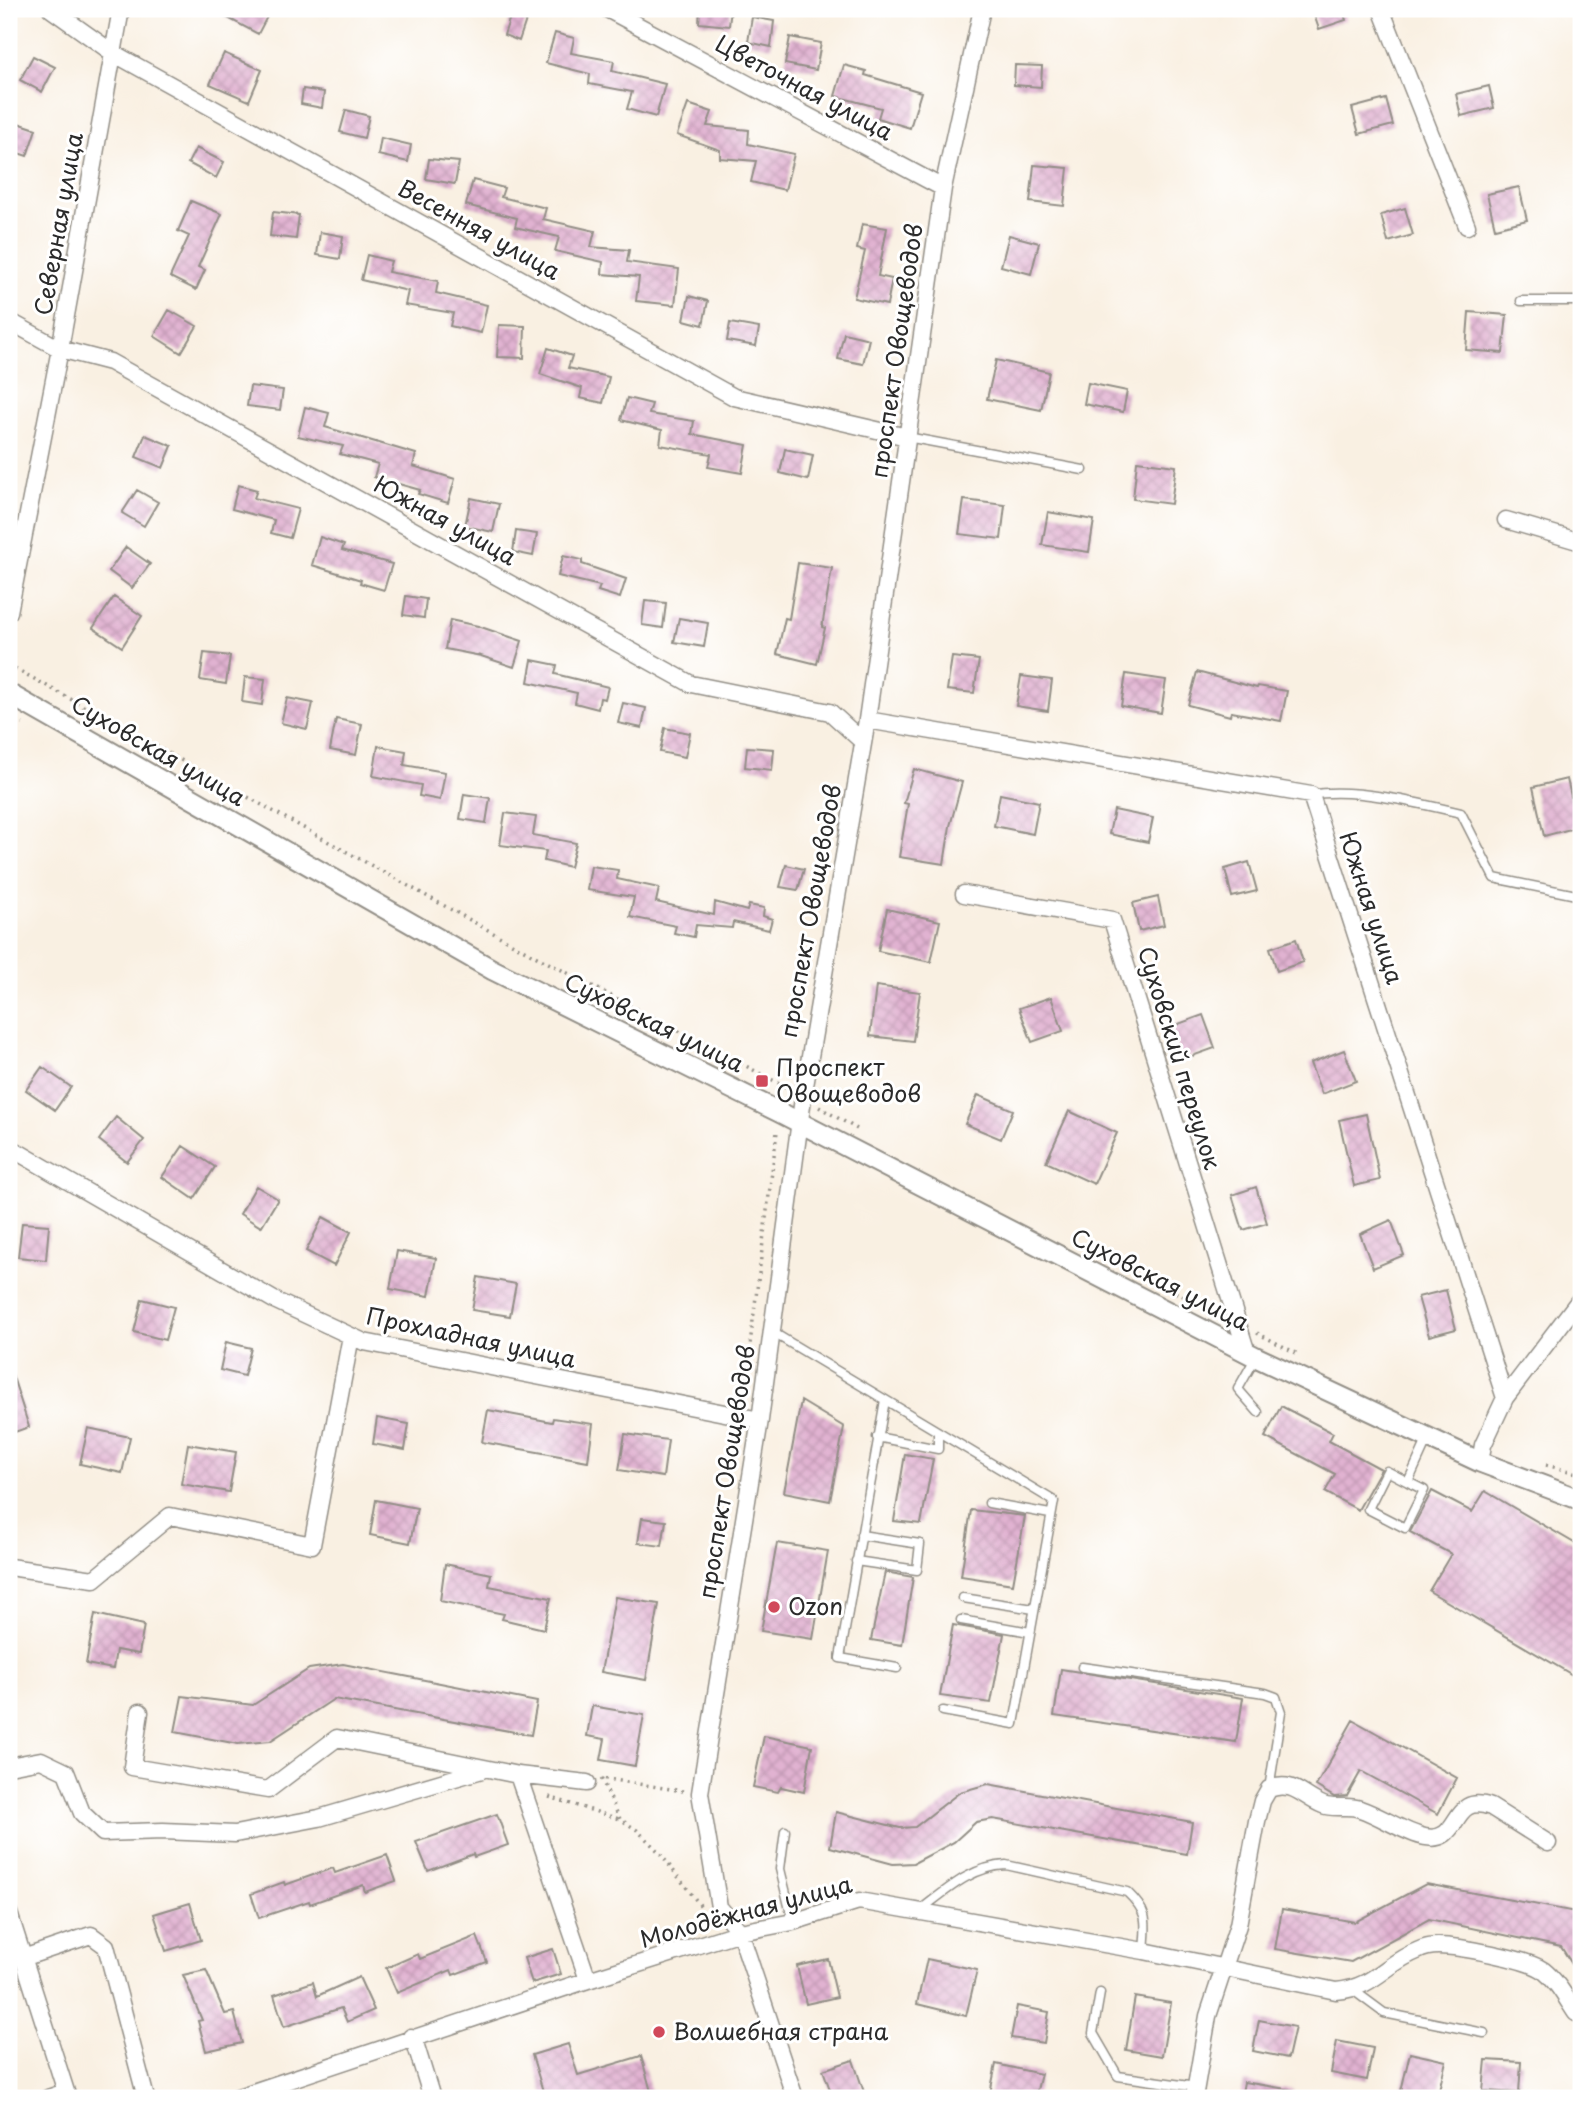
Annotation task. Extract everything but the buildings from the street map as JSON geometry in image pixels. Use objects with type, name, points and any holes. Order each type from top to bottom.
[{"type":"street","name":"Весенняя улица","points":[[51,9],[113,53],[734,397],[907,438]]},
{"type":"street","name":"Северная улица","points":[[9,612],[60,349],[121,9]]},
{"type":"street","name":"Цветочная улица","points":[[607,9],[943,188]]},
{"type":"street","name":"проспект Овощеводов","points":[[795,2098],[719,1907],[700,1793],[760,1420],[799,1122],[867,720],[943,188],[982,9]]},
{"type":"street","points":[[1381,9],[1467,226]]},
{"type":"street","name":"Южная улица","points":[[9,321],[60,349],[110,362],[691,684],[830,712],[863,742]]},
{"type":"street","points":[[1506,520],[1581,542]]},
{"type":"street","name":"Суховская улица","points":[[9,694],[493,970],[799,1122],[1251,1355],[1480,1462],[1581,1500]]},
{"type":"street","points":[[867,720],[1311,795]]},
{"type":"street","name":"Южная улица","points":[[1311,795],[1505,1398]]},
{"type":"street","name":"Суховский переулок","points":[[964,894],[1112,920],[1238,1324],[1251,1355]]},
{"type":"street","name":"Прохладная улица","points":[[9,1147],[274,1300],[364,1342],[760,1420]]},
{"type":"street","points":[[1480,1462],[1483,1445],[1505,1398],[1581,1298]]},
{"type":"street","points":[[9,1567],[94,1579],[170,1516],[312,1545],[351,1336]]},
{"type":"street","points":[[140,1712],[132,1767],[255,1788],[268,1790],[337,1738],[485,1770],[587,1783]]},
{"type":"street","points":[[9,1766],[41,1760],[66,1772],[82,1813],[103,1833],[163,1831],[235,1834],[319,1818],[485,1770]]},
{"type":"street","points":[[518,1775],[587,1980]]},
{"type":"street","points":[[1195,2093],[1208,2015],[1238,1925],[1262,1801],[1269,1789],[1279,1785],[1294,1787],[1326,1806],[1357,1807],[1424,1837],[1437,1838],[1447,1834],[1460,1812],[1468,1806],[1481,1804],[1491,1807],[1548,1843]]},
{"type":"street","name":"Молодёжная улица","points":[[235,2098],[587,1980],[732,1935],[793,1922],[859,1902],[1144,1951],[1336,1991],[1353,1990]]},
{"type":"street","points":[[9,1913],[66,2095],[48,2098]]},
{"type":"street","points":[[23,1958],[91,1935],[106,1946],[146,2098]]},
{"type":"street","points":[[1353,1990],[1415,1951],[1434,1946],[1452,1947],[1540,1969],[1551,1978],[1581,2015]]},
{"type":"street","points":[[411,2037],[432,2098]]},
{"type":"lane","points":[[1521,302],[1581,301]]},
{"type":"lane","points":[[907,438],[1083,470]]},
{"type":"lane","points":[[1311,795],[1327,792],[1413,801],[1461,813],[1494,878],[1581,895]]},
{"type":"lane","points":[[772,1332],[1054,1501],[1014,1724],[943,1711]]},
{"type":"lane","points":[[1251,1355],[1238,1390],[1258,1412]]},
{"type":"lane","points":[[885,1400],[840,1658],[897,1668]]},
{"type":"lane","points":[[877,1437],[938,1449],[938,1432]]},
{"type":"lane","points":[[1408,1482],[1428,1438]]},
{"type":"lane","points":[[1387,1471],[1408,1482],[1424,1490],[1405,1528],[1368,1509],[1387,1471]]},
{"type":"lane","points":[[989,1503],[1050,1514]]},
{"type":"lane","points":[[856,1561],[917,1570],[920,1544],[861,1535]]},
{"type":"lane","points":[[963,1598],[1034,1609]]},
{"type":"lane","points":[[961,1620],[1030,1632]]},
{"type":"lane","points":[[1082,1667],[1265,1693],[1276,1697],[1281,1712],[1269,1789]]},
{"type":"lane","points":[[785,1831],[780,1868],[793,1922]]},
{"type":"lane","points":[[916,1913],[974,1871],[989,1866],[1006,1865],[1127,1892],[1141,1906],[1146,1921],[1144,1951]]},
{"type":"lane","points":[[1353,1990],[1384,2013],[1484,2033]]},
{"type":"lane","points":[[1100,1993],[1093,2033],[1118,2076],[1195,2093]]},
{"type":"path","points":[[9,665],[535,956],[785,1086],[858,1130]]},
{"type":"path","points":[[9,721],[24,725]]},
{"type":"path","points":[[1114,1261],[1300,1355]]},
{"type":"path","points":[[1534,1462],[1581,1474]]},
{"type":"path","points":[[620,1819],[601,1778],[684,1791]]},
{"type":"path","points":[[547,1796],[620,1819],[637,1830],[732,1935]]},
{"type":"place","name":"Проспект Овощеводов","points":[[762,1081]]},
{"type":"place","name":"Ozon","points":[[774,1607]]},
{"type":"place","name":"Волшебная страна","points":[[659,2032]]}]
